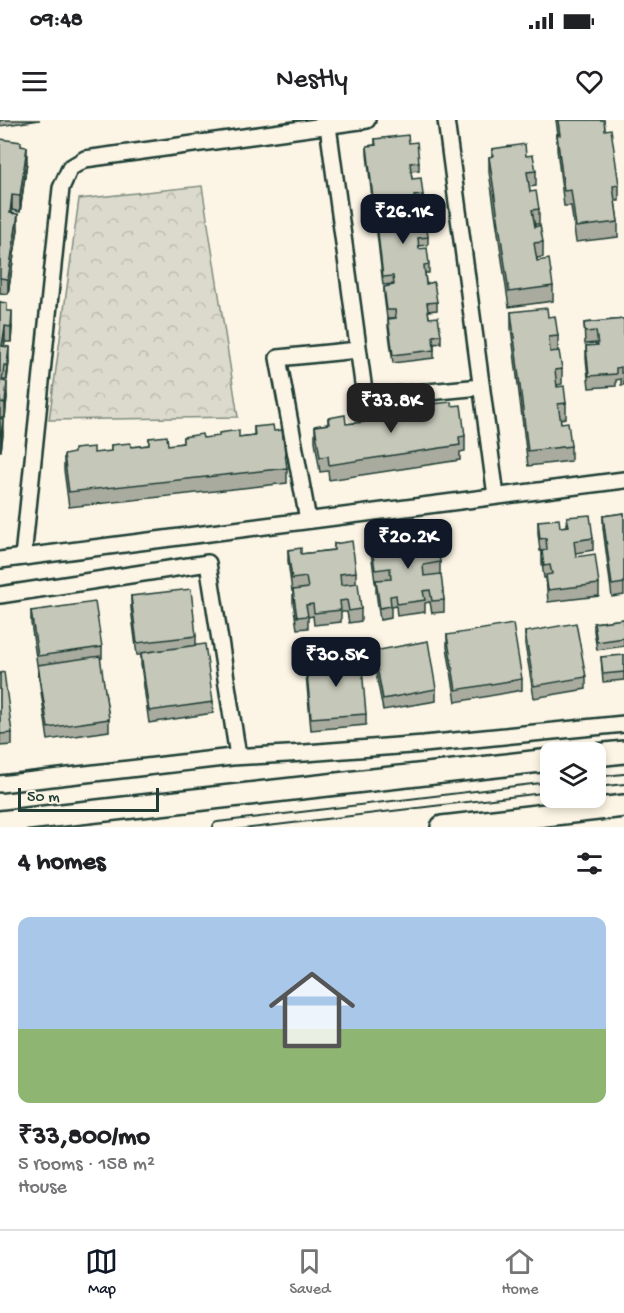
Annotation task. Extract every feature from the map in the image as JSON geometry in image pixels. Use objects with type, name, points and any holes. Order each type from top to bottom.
[{"type":"main road","points":[[606,754],[624,752]]},
{"type":"main road","points":[[0,822],[540,761]]},
{"type":"main road","points":[[442,827],[624,806]]},
{"type":"street","points":[[23,557],[61,188],[70,168],[85,159],[367,120]]},
{"type":"street","points":[[446,120],[496,496]]},
{"type":"street","points":[[328,126],[365,398],[481,387]]},
{"type":"street","points":[[308,520],[278,358],[358,350]]},
{"type":"street","points":[[0,560],[624,480]]},
{"type":"street","points":[[0,595],[208,563],[238,756]]},
{"type":"street","points":[[0,784],[238,756],[424,744],[624,724]]},
{"type":"lane","points":[[606,781],[624,779]]},
{"type":"lane","points":[[218,827],[540,788]]},
{"type":"green space","points":[[202,186],[238,417],[49,420],[79,199]]},
{"type":"building","points":[[558,120],[604,120],[605,130],[611,129],[619,185],[613,186],[618,222],[576,227],[571,190],[564,191],[557,134],[560,135]]},
{"type":"building","points":[[408,135],[409,143],[417,142],[419,162],[410,163],[412,179],[421,178],[423,195],[414,196],[417,215],[425,214],[428,237],[418,238],[419,249],[427,248],[429,264],[424,265],[426,284],[434,282],[437,302],[427,303],[429,318],[438,317],[441,335],[433,336],[434,350],[393,355],[388,319],[396,318],[395,310],[387,310],[384,287],[394,285],[393,276],[383,277],[376,216],[383,215],[382,206],[374,207],[367,146],[376,145],[375,139]]},
{"type":"building","points":[[0,139],[21,142],[21,146],[27,147],[20,196],[12,195],[10,213],[18,214],[8,279],[0,278]]},
{"type":"building","points":[[525,144],[526,156],[533,155],[536,171],[527,172],[530,192],[536,191],[539,209],[532,210],[535,227],[540,225],[543,242],[534,243],[537,261],[549,259],[553,286],[509,292],[489,157],[493,156],[492,149]]},
{"type":"building","points":[[0,302],[7,303],[7,311],[12,311],[11,327],[5,326],[2,346],[9,347],[2,381],[7,382],[5,403],[0,402]]},
{"type":"building","points":[[547,308],[548,317],[555,316],[558,336],[549,337],[550,352],[559,351],[562,369],[555,370],[557,387],[564,386],[566,403],[558,404],[561,423],[568,422],[571,446],[528,451],[511,312]]},
{"type":"building","points":[[624,319],[624,373],[621,373],[621,367],[616,368],[616,374],[589,376],[586,346],[598,345],[596,331],[585,332],[584,323]]},
{"type":"building","points":[[451,402],[452,406],[461,405],[465,436],[459,437],[460,445],[329,465],[328,456],[320,457],[315,426],[329,424],[328,418],[345,415],[346,424],[364,422],[363,413],[381,411],[382,415],[398,413],[397,409],[416,406],[417,413],[433,411],[432,404]]},
{"type":"building","points":[[0,418],[3,419],[1,436],[0,435]]},
{"type":"building","points":[[273,425],[274,431],[282,430],[287,468],[69,492],[64,455],[74,453],[74,449],[94,447],[94,453],[111,451],[111,445],[130,443],[131,447],[149,445],[149,438],[167,436],[168,445],[183,443],[183,437],[202,434],[203,438],[219,436],[219,433],[239,430],[239,437],[255,435],[254,427]]},
{"type":"building","points":[[624,513],[624,583],[612,585],[603,516]]},
{"type":"building","points":[[590,515],[593,538],[574,541],[576,557],[595,554],[599,584],[548,590],[546,575],[552,574],[550,565],[544,566],[542,551],[547,550],[546,538],[540,539],[538,521],[559,519],[560,527],[569,526],[567,517]]},
{"type":"building","points":[[436,532],[440,562],[423,565],[424,576],[441,574],[444,600],[432,601],[430,590],[423,591],[425,600],[397,604],[396,595],[390,596],[391,606],[380,608],[376,580],[391,579],[390,568],[375,570],[371,540],[384,538],[385,544],[418,540],[417,534]]},
{"type":"building","points":[[352,541],[356,572],[340,574],[341,585],[358,583],[361,609],[349,611],[347,600],[340,601],[341,610],[314,613],[313,604],[306,605],[308,616],[297,617],[293,590],[308,588],[306,577],[292,579],[288,550],[301,548],[301,554],[334,550],[334,544]]},
{"type":"building","points":[[191,589],[196,636],[137,643],[131,596]]},
{"type":"building","points":[[95,602],[102,647],[38,656],[31,611]]},
{"type":"building","points":[[624,619],[624,638],[597,642],[594,623]]},
{"type":"building","points":[[576,623],[586,677],[534,686],[525,632]]},
{"type":"building","points":[[513,624],[522,679],[456,690],[447,635]]},
{"type":"building","points":[[428,641],[436,689],[383,699],[374,651]]},
{"type":"building","points":[[205,644],[213,702],[149,711],[141,653]]},
{"type":"building","points":[[624,655],[624,672],[603,674],[601,657]]},
{"type":"building","points":[[100,656],[109,719],[48,728],[38,665]]},
{"type":"building","points":[[361,657],[366,714],[311,718],[306,662]]},
{"type":"building","points":[[4,672],[12,733],[0,734],[0,673]]}]
